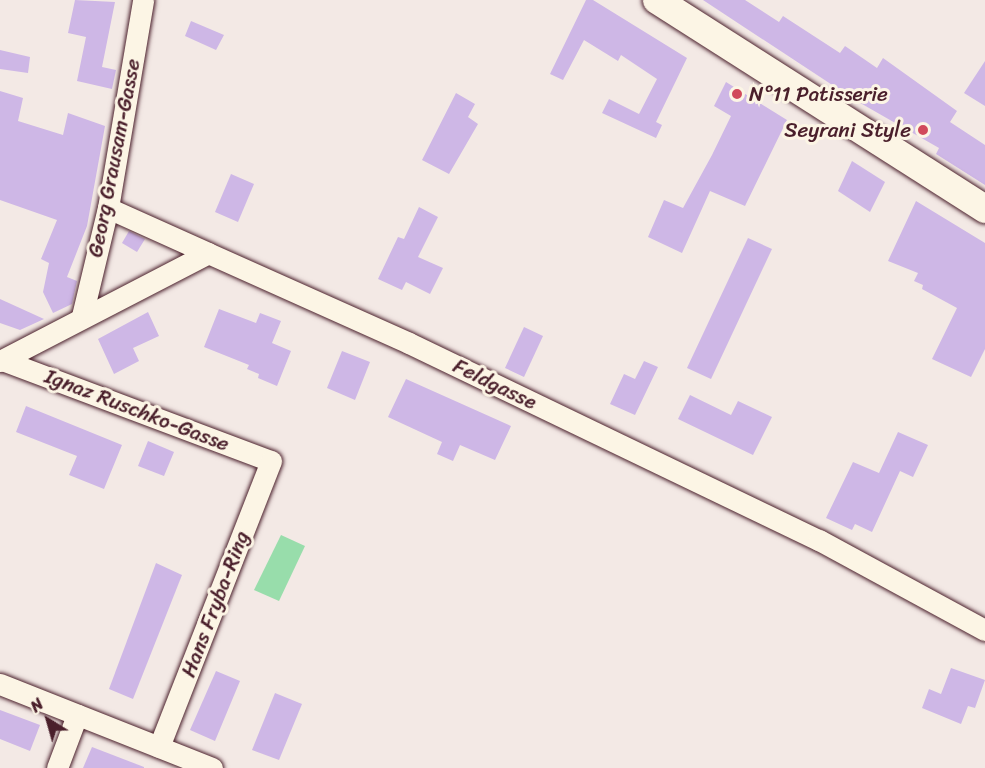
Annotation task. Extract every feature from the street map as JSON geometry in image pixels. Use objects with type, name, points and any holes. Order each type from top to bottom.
[{"type":"main road","points":[[657,0],[985,209]]},
{"type":"street","name":"Georg Grausam-Gasse","points":[[82,316],[108,208],[143,0]]},
{"type":"street","name":"Feldgasse","points":[[108,208],[409,343],[809,535],[985,630]]},
{"type":"street","points":[[1,360],[82,316],[208,253]]},
{"type":"street","name":"Ignaz Ruschko-Gasse","points":[[1,360],[271,461]]},
{"type":"street","name":"Hans Fryba-Ring","points":[[159,747],[271,461]]},
{"type":"street","points":[[0,684],[212,768]]},
{"type":"street","points":[[57,768],[77,716]]},
{"type":"green space","points":[[281,535],[305,546],[279,601],[254,590]]},
{"type":"building","points":[[75,0],[115,2],[102,67],[116,70],[112,89],[77,81],[86,37],[68,33]]},
{"type":"building","points":[[586,0],[593,0],[687,58],[656,122],[662,125],[656,138],[602,113],[609,99],[639,114],[657,79],[621,55],[618,61],[584,40],[563,80],[550,74]]},
{"type":"building","points":[[703,0],[745,0],[779,22],[783,16],[840,53],[845,46],[877,68],[883,58],[957,111],[950,122],[985,145],[985,185],[936,154],[939,148],[855,100]]},
{"type":"building","points":[[191,21],[224,35],[216,50],[185,36]]},
{"type":"building","points":[[0,50],[30,57],[28,73],[0,69]]},
{"type":"building","points":[[985,61],[985,106],[964,93]]},
{"type":"building","points":[[726,82],[787,120],[745,206],[710,191],[682,253],[648,237],[664,200],[683,208],[712,155],[731,116],[714,106]]},
{"type":"building","points":[[0,91],[23,98],[18,121],[63,135],[68,113],[105,126],[87,226],[67,277],[77,281],[72,304],[53,313],[43,292],[49,263],[41,259],[57,220],[0,200]]},
{"type":"building","points":[[456,93],[475,104],[468,117],[478,124],[449,174],[422,160]]},
{"type":"building","points":[[852,161],[885,182],[870,212],[838,191]]},
{"type":"building","points":[[231,174],[254,184],[238,222],[215,212]]},
{"type":"building","points":[[916,201],[985,243],[985,349],[971,377],[932,359],[957,308],[922,289],[923,285],[914,281],[918,273],[888,261]]},
{"type":"building","points":[[419,207],[438,217],[418,257],[443,268],[430,294],[406,282],[402,290],[378,279],[398,237],[404,239]]},
{"type":"building","points":[[129,231],[145,239],[137,252],[122,243]]},
{"type":"building","points":[[748,238],[772,249],[711,379],[687,368]]},
{"type":"building","points":[[0,299],[44,319],[20,330],[0,323]]},
{"type":"building","points":[[219,309],[256,323],[260,313],[281,321],[272,343],[291,351],[277,386],[258,378],[259,374],[247,369],[249,365],[204,347]]},
{"type":"building","points":[[148,312],[159,336],[133,348],[139,361],[114,374],[98,339]]},
{"type":"building","points":[[524,327],[543,336],[524,377],[505,368]]},
{"type":"building","points":[[342,351],[370,362],[355,400],[327,388]]},
{"type":"building","points":[[644,361],[658,367],[635,415],[610,404],[624,374],[635,379]]},
{"type":"building","points":[[406,379],[511,426],[495,460],[460,445],[453,461],[437,454],[442,442],[388,417]]},
{"type":"building","points":[[690,395],[731,415],[738,401],[772,417],[753,455],[678,419]]},
{"type":"building","points":[[26,406],[122,445],[104,489],[69,475],[77,456],[16,432]]},
{"type":"building","points":[[898,432],[928,445],[913,477],[900,471],[872,532],[855,524],[852,530],[826,518],[853,462],[879,473]]},
{"type":"building","points":[[148,441],[174,452],[164,476],[138,466]]},
{"type":"building","points":[[156,563],[182,575],[133,699],[109,689]]},
{"type":"building","points":[[951,668],[985,680],[975,708],[968,706],[961,724],[922,708],[929,689],[941,694]]},
{"type":"building","points":[[216,671],[240,681],[215,741],[190,730]]},
{"type":"building","points":[[275,693],[302,704],[279,760],[252,750]]},
{"type":"building","points":[[0,710],[40,725],[30,751],[0,739]]},
{"type":"building","points":[[92,747],[144,767],[144,768],[83,768]]},
{"type":"place","name":"N°11 Patisserie","points":[[737,94]]},
{"type":"place","name":"Seyrani Style","points":[[923,130]]}]
